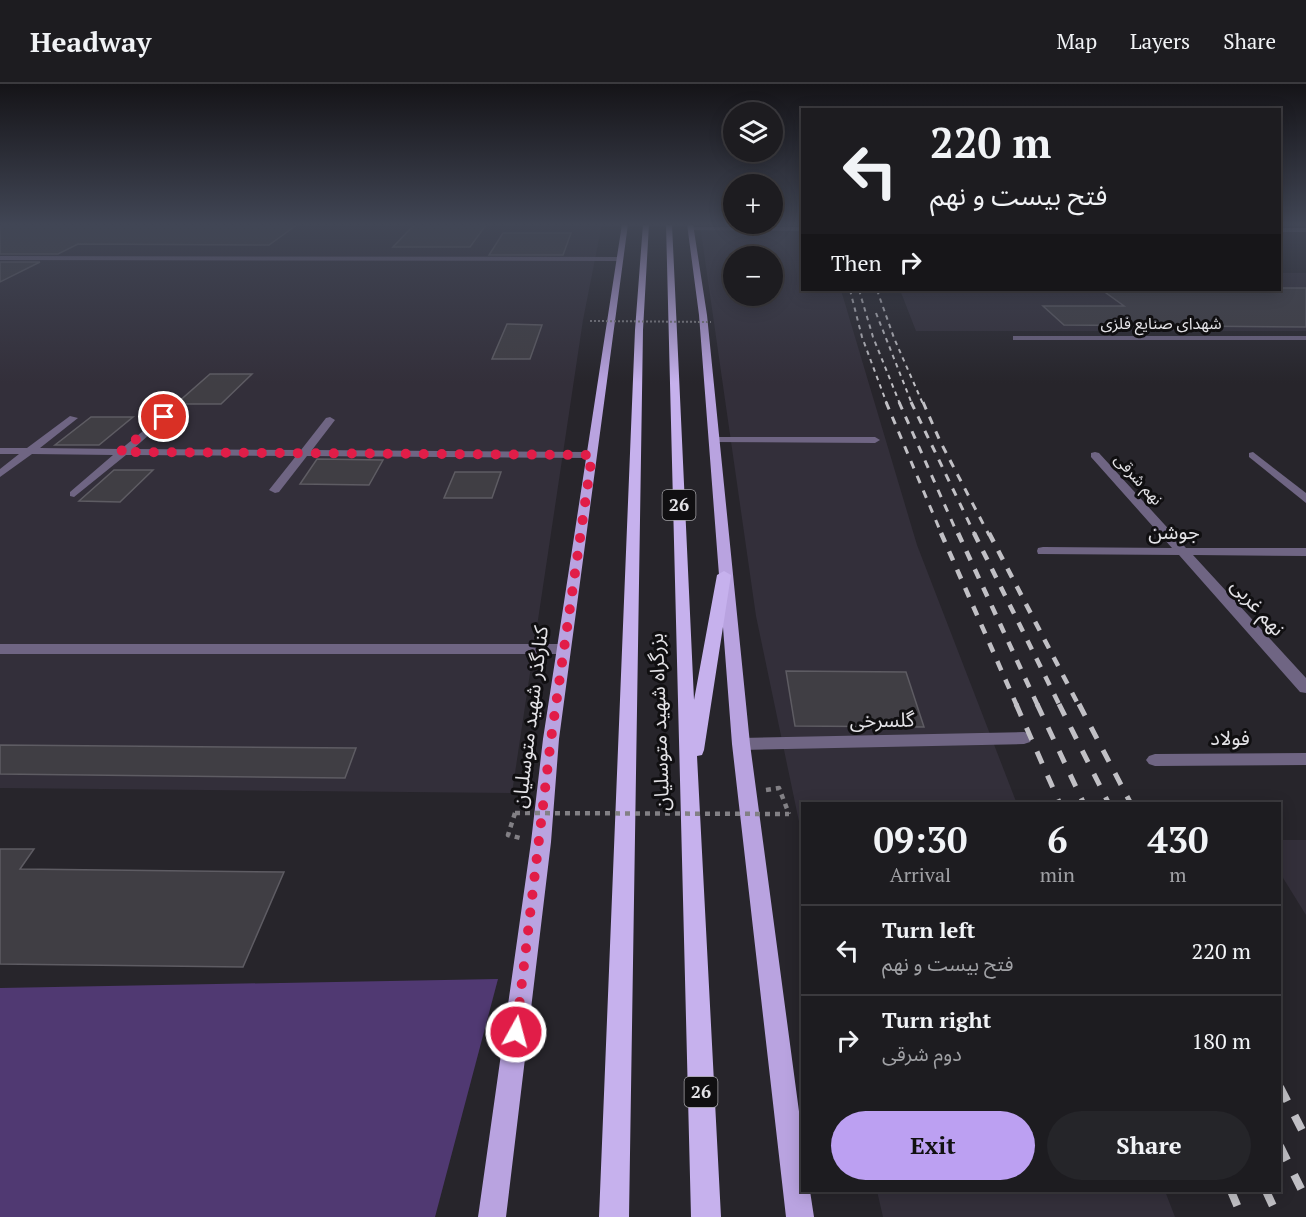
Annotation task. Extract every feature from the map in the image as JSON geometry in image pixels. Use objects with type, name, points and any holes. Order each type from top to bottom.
[{"type":"highway","name":"بزرگراه شهید متوسلیان","points":[[614,1217],[639,330],[643,277]]},
{"type":"highway","name":"بزرگراه شهید متوسلیان","points":[[671,277],[706,1217]]},
{"type":"highway","points":[[689,786],[724,575]]},
{"type":"main road","name":"کنارگذر شهید متوسلیان","points":[[492,1217],[564,649],[617,277]]},
{"type":"main road","points":[[698,277],[741,744],[800,1217]]},
{"type":"street","name":"شهدای صنایع فلزی","points":[[1016,338],[1306,338]]},
{"type":"street","points":[[74,494],[120,452],[164,417]]},
{"type":"street","points":[[0,474],[74,418]]},
{"type":"street","points":[[276,490],[330,420]]},
{"type":"street","points":[[713,440],[875,440]]},
{"type":"street","points":[[0,451],[592,455]]},
{"type":"street","points":[[1253,454],[1306,499]]},
{"type":"street","name":"نهم شرقی","points":[[1095,455],[1182,551]]},
{"type":"street","name":"جوشن","points":[[1043,551],[1306,552]]},
{"type":"street","name":"نهم غربی","points":[[1182,551],[1306,688]]},
{"type":"street","points":[[0,649],[564,649]]},
{"type":"street","name":"گلسرخی","points":[[741,744],[1024,738]]},
{"type":"street","name":"فولاد","points":[[1155,760],[1306,759]]},
{"type":"path","points":[[590,321],[711,322]]},
{"type":"path","points":[[508,835],[514,813],[789,814],[780,788]]},
{"type":"shaded area","points":[[0,277],[592,277],[583,320],[512,793],[0,788]]},
{"type":"shaded area","points":[[707,277],[723,277],[723,306],[783,306],[783,277],[801,277],[801,291],[841,291],[917,545],[1016,802],[801,802],[801,831],[756,616]]},
{"type":"shaded area","points":[[1281,277],[1306,277],[1306,331],[916,331],[900,291],[1281,291]]},
{"type":"shaded area","points":[[1281,840],[1306,840],[1306,915],[1281,875]]},
{"type":"shaded area","points":[[498,979],[435,1217],[0,1217],[0,988]]},
{"type":"shaded area","points":[[877,1192],[1165,1192],[1175,1217],[883,1217]]},
{"type":"building","points":[[0,277],[10,277],[0,282]]},
{"type":"building","points":[[1281,288],[1306,288],[1306,327],[1064,325],[1043,306],[1124,306],[1103,291],[1281,291]]},
{"type":"building","points":[[507,324],[542,325],[530,359],[492,359]]},
{"type":"building","points":[[210,374],[252,374],[221,404],[176,404]]},
{"type":"building","points":[[91,417],[133,417],[99,445],[55,445]]},
{"type":"building","points":[[317,459],[383,460],[369,485],[300,484]]},
{"type":"building","points":[[114,470],[153,470],[120,502],[79,501]]},
{"type":"building","points":[[455,472],[501,472],[492,498],[444,498]]},
{"type":"building","points":[[786,671],[906,672],[924,727],[795,726]]},
{"type":"building","points":[[0,745],[356,748],[345,778],[0,774]]},
{"type":"building","points":[[0,849],[34,849],[20,869],[284,872],[243,967],[0,964]]},
{"type":"railway","points":[[850,291],[862,337],[887,404]]},
{"type":"railway","points":[[859,291],[873,337],[900,404]]},
{"type":"railway","points":[[877,291],[894,338],[923,404]]},
{"type":"railway","points":[[876,313],[912,404]]},
{"type":"railway","points":[[886,402],[942,535]]},
{"type":"railway","points":[[899,402],[958,535]]},
{"type":"railway","points":[[911,402],[975,535]]},
{"type":"railway","points":[[923,402],[940,441],[989,535]]},
{"type":"railway","points":[[941,533],[1017,706]]},
{"type":"railway","points":[[958,533],[1038,706]]},
{"type":"railway","points":[[974,533],[1060,706]]},
{"type":"railway","points":[[989,533],[1079,706]]},
{"type":"railway","points":[[1016,704],[1059,802]]},
{"type":"railway","points":[[1037,704],[1083,802]]},
{"type":"railway","points":[[1079,704],[1130,802]]},
{"type":"railway","points":[[1060,706],[1108,802]]},
{"type":"railway","points":[[1281,1089],[1306,1138]]},
{"type":"railway","points":[[1281,1148],[1306,1199]]},
{"type":"railway","points":[[1231,1192],[1242,1217]]},
{"type":"railway","points":[[1266,1192],[1278,1217]]},
{"type":"route","points":[[164,417],[120,452],[592,455],[551,739],[516,1032]]}]
